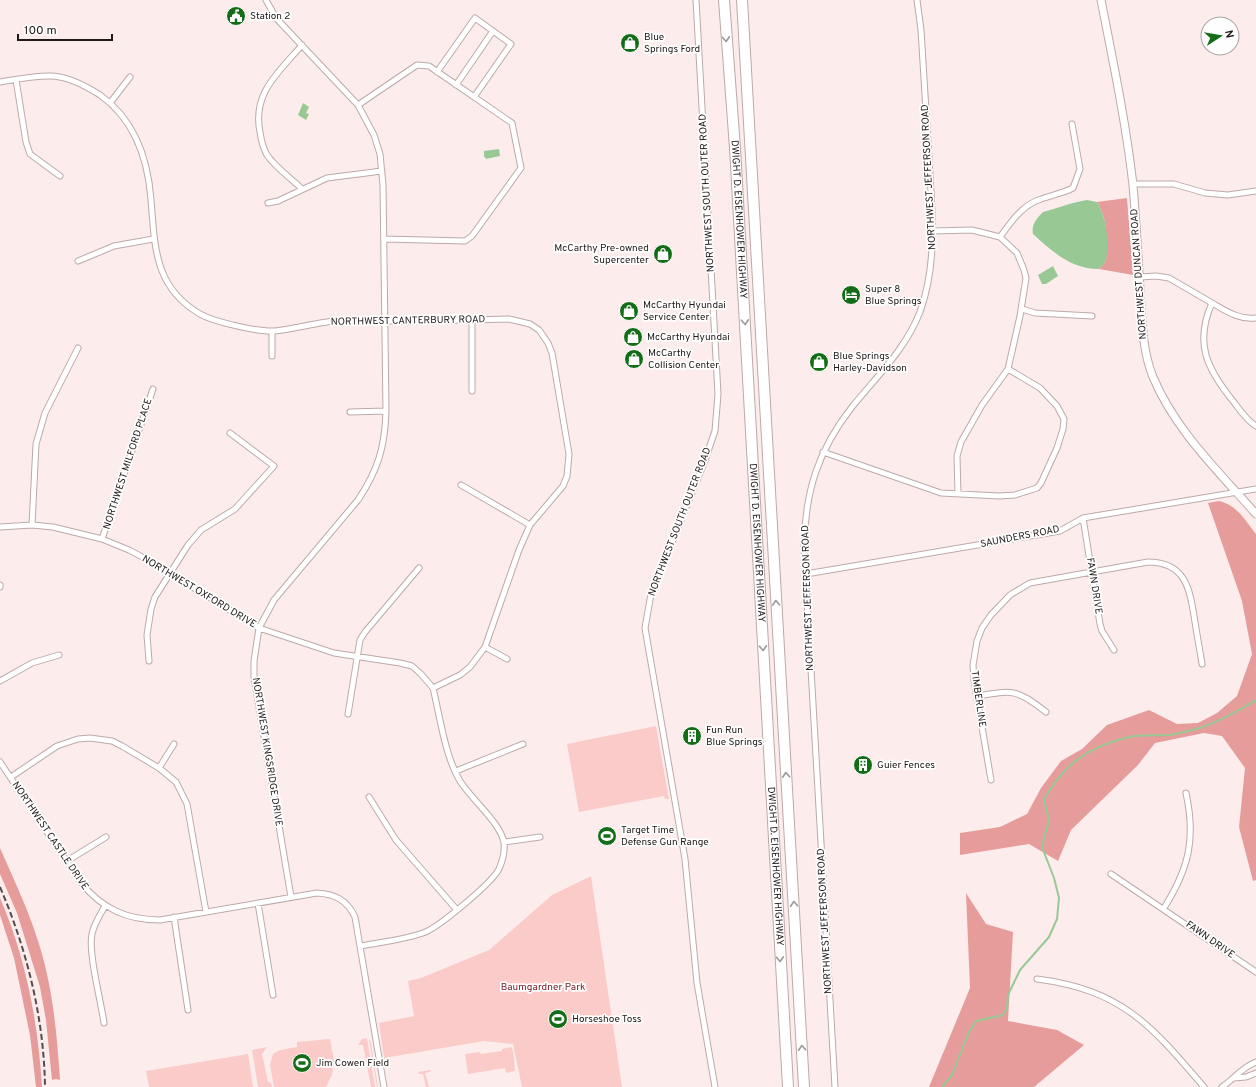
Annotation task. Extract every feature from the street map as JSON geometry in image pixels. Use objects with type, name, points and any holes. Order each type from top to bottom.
[{"type":"highway","name":"DWIGHT D. EISENHOWER HIGHWAY","points":[[724,0],[735,148],[788,1087]]},
{"type":"highway","name":"DWIGHT D. EISENHOWER HIGHWAY","points":[[742,0],[804,1087]]},
{"type":"street","name":"NORTHWEST KINGSRIDGE DRIVE","points":[[266,0],[276,18],[358,105],[374,136],[380,154],[382,171],[384,239],[386,410],[383,446],[373,476],[358,500],[274,600],[259,628],[254,661],[254,677],[291,897]]},
{"type":"street","name":"NORTHWEST SOUTH OUTER ROAD","points":[[696,0],[718,386],[717,414],[715,431],[704,463],[651,594],[645,628],[685,859],[697,983],[715,1087]]},
{"type":"street","name":"NORTHWEST JEFFERSON ROAD","points":[[835,1087],[806,574],[805,520],[808,494],[823,452],[841,421],[886,368],[913,328],[926,294],[930,273],[933,231],[921,30],[917,0]]},
{"type":"street","name":"NORTHWEST DUNCAN ROAD","points":[[1101,0],[1118,88],[1133,184],[1145,348],[1153,378],[1164,400],[1181,425],[1235,492],[1256,514]]},
{"type":"street","points":[[437,72],[475,18],[511,44],[474,97]]},
{"type":"street","points":[[456,85],[493,31]]},
{"type":"street","points":[[302,45],[268,85],[259,104],[258,116],[262,143],[266,154],[276,166],[302,189]]},
{"type":"street","points":[[358,105],[417,65],[429,66],[512,123],[521,168],[520,173],[472,236],[465,241],[384,239]]},
{"type":"street","name":"NORTHWEST CANTERBURY ROAD","points":[[0,82],[52,76],[62,78],[89,88],[110,103],[126,120],[145,161],[151,200],[153,239],[157,260],[165,280],[174,293],[186,304],[215,322],[272,331],[333,322],[509,319],[530,324],[543,335],[552,353],[569,454],[569,464],[563,486],[530,525],[519,550],[485,647],[470,667],[460,675],[433,688]]},
{"type":"street","points":[[110,103],[130,77]]},
{"type":"street","points":[[16,80],[26,142],[30,154],[60,176]]},
{"type":"street","points":[[1000,237],[1014,219],[1029,204],[1073,188],[1080,169],[1072,124]]},
{"type":"street","points":[[268,203],[328,178],[382,171]]},
{"type":"street","points":[[1133,184],[1174,184],[1205,193],[1228,194],[1256,191]]},
{"type":"street","points":[[933,231],[972,230],[1000,237],[1017,253],[1024,270],[1025,285],[1022,309],[1008,369],[982,405],[961,442],[957,456],[958,494]]},
{"type":"street","points":[[78,261],[114,246],[153,239]]},
{"type":"street","points":[[1140,277],[1156,276],[1168,278],[1234,315],[1244,318],[1256,318]]},
{"type":"street","points":[[1212,303],[1204,326],[1203,340],[1206,356],[1220,386],[1246,417],[1256,426]]},
{"type":"street","points":[[1022,309],[1035,313],[1092,316]]},
{"type":"street","points":[[472,320],[472,391]]},
{"type":"street","points":[[272,331],[272,356]]},
{"type":"street","points":[[32,525],[36,444],[45,413],[78,348]]},
{"type":"street","points":[[823,452],[941,493],[1015,495],[1037,488],[1041,483],[1057,448],[1063,429],[1064,419],[1057,406],[1040,388],[1008,369]]},
{"type":"street","name":"NORTHWEST MILFORD PLACE","points":[[102,539],[153,389]]},
{"type":"street","points":[[350,412],[386,410]]},
{"type":"street","points":[[149,661],[147,635],[151,609],[155,597],[170,573],[192,540],[202,530],[235,509],[274,466],[230,433]]},
{"type":"street","points":[[461,485],[530,525]]},
{"type":"street","name":"SAUNDERS ROAD","points":[[806,574],[1060,531],[1083,518],[1256,489]]},
{"type":"street","name":"FAWN DRIVE","points":[[1083,518],[1102,631],[1114,650]]},
{"type":"street","name":"NORTHWEST OXFORD DRIVE","points":[[0,527],[32,525],[70,530],[102,539],[129,550],[170,573],[259,628],[321,650],[412,666],[433,688],[450,754],[460,780],[474,801],[496,826],[504,842]]},
{"type":"street","name":"TIMBERLINE","points":[[990,780],[973,665],[977,641],[982,628],[1000,603],[1014,591],[1030,583],[1091,571],[1156,562],[1174,569],[1186,582],[1190,591],[1202,664]]},
{"type":"street","points":[[348,714],[356,656],[360,640],[365,632],[419,568]]},
{"type":"street","points":[[485,647],[507,659]]},
{"type":"street","points":[[0,681],[32,663],[59,655]]},
{"type":"street","points":[[977,696],[1010,691],[1026,696],[1046,712]]},
{"type":"street","points":[[11,777],[57,746],[78,739],[90,738],[117,744],[159,768],[176,782],[187,804],[206,912],[317,893],[327,893],[346,902],[355,917],[361,946],[384,1087]]},
{"type":"street","points":[[159,768],[174,744]]},
{"type":"street","points":[[456,771],[523,744]]},
{"type":"street","name":"NORTHWEST CASTLE DRIVE","points":[[0,762],[82,884],[92,896],[105,906],[119,914],[134,918],[160,920],[206,912]]},
{"type":"street","points":[[1164,908],[1178,886],[1187,861],[1191,823],[1186,793]]},
{"type":"street","points":[[368,797],[396,840],[457,910]]},
{"type":"street","points":[[67,861],[106,837]]},
{"type":"street","points":[[361,946],[424,933],[447,919],[492,878],[499,869],[503,856],[504,842],[540,837]]},
{"type":"street","name":"FAWN DRIVE","points":[[1111,874],[1164,908],[1256,972]]},
{"type":"street","points":[[258,903],[273,995]]},
{"type":"street","points":[[104,1022],[92,949],[92,935],[95,924],[105,906]]},
{"type":"street","points":[[174,917],[188,1010]]},
{"type":"street","points":[[1037,979],[1078,987],[1105,997],[1128,1010],[1154,1030],[1204,1087]]},
{"type":"street","points":[[1222,1087],[1234,1078],[1241,1070],[1256,1062]]},
{"type":"street","points":[[1234,1078],[1246,1077],[1256,1073]]},
{"type":"green space","points":[[656,726],[669,799],[665,799],[664,796],[579,812],[567,744]]},
{"type":"green space","name":"Baumgardner Park","points":[[591,876],[622,1087],[522,1087],[513,1044],[484,1041],[384,1058],[379,1023],[414,1016],[408,981],[421,978],[489,950],[552,895]]},
{"type":"green space","points":[[367,1038],[375,1087],[371,1087],[363,1045],[358,1045],[362,1039]]},
{"type":"green space","name":"Jim Cowen Field","points":[[330,1039],[334,1061],[332,1075],[326,1087],[274,1087],[270,1065],[273,1054],[280,1050],[297,1047],[297,1042]]},
{"type":"green space","points":[[369,1039],[371,1043],[378,1087],[377,1087]]},
{"type":"green space","points":[[267,1047],[262,1054],[268,1082],[271,1083],[272,1087],[258,1087],[252,1050]]},
{"type":"green space","points":[[511,1047],[513,1050],[515,1071],[506,1073],[505,1068],[468,1074],[465,1054],[480,1052],[481,1054],[502,1051],[502,1049]]},
{"type":"green space","points":[[248,1054],[253,1087],[149,1087],[146,1071]]},
{"type":"green space","points":[[431,1070],[430,1072],[425,1073],[429,1087],[426,1087],[423,1074],[419,1074],[418,1072]]},
{"type":"shaded area","points":[[303,103],[309,107],[306,113],[309,114],[306,120],[298,115]]},
{"type":"shaded area","points":[[499,149],[500,156],[486,159],[484,157],[484,151]]},
{"type":"shaded area","points":[[1127,198],[1133,275],[1099,269],[1106,261],[1106,238],[1105,223],[1101,209],[1097,202]]},
{"type":"shaded area","points":[[1087,200],[1097,202],[1105,223],[1107,246],[1106,261],[1099,269],[1071,263],[1055,253],[1033,234],[1034,225],[1043,212]]},
{"type":"shaded area","points":[[1053,266],[1058,276],[1046,284],[1042,284],[1038,275]]},
{"type":"shaded area","points":[[1219,501],[1236,510],[1256,534],[1256,880],[1253,881],[1239,827],[1245,768],[1222,736],[1204,733],[1155,743],[1138,765],[1071,830],[1058,861],[1029,844],[960,855],[960,833],[1000,827],[1027,814],[1041,788],[1061,761],[1082,749],[1107,725],[1149,710],[1177,724],[1198,723],[1217,713],[1237,696],[1252,654],[1242,601],[1208,503]]},
{"type":"shaded area","points":[[0,848],[31,920],[44,961],[54,1012],[60,1080],[52,1080],[46,1020],[40,987],[17,913],[0,874]]},
{"type":"shaded area","points":[[966,893],[986,924],[1013,932],[1008,1021],[1057,1030],[1084,1045],[1034,1087],[929,1087],[970,988]]},
{"type":"shaded area","points":[[0,898],[24,967],[34,1014],[42,1087],[36,1087],[30,1035],[14,958],[0,915]]},
{"type":"waterway","points":[[942,1087],[952,1075],[968,1034],[976,1021],[1003,1015],[1007,1008],[1008,995],[1020,970],[1049,937],[1057,919],[1059,898],[1054,878],[1042,847],[1049,820],[1044,800],[1060,776],[1079,758],[1102,746],[1134,736],[1169,735],[1196,729],[1227,716],[1256,700]]},
{"type":"railway","points":[[0,887],[18,935],[32,985],[41,1036],[45,1087]]},
{"type":"place","name":"Station 2","points":[[236,16]]},
{"type":"place","name":"Blue Springs Ford","points":[[630,43]]},
{"type":"place","name":"McCarthy Pre-owned Supercenter","points":[[663,254]]},
{"type":"place","name":"Super 8 Blue Springs","points":[[851,295]]},
{"type":"place","name":"McCarthy Hyundai Service Center","points":[[629,311]]},
{"type":"place","name":"McCarthy Hyundai","points":[[633,337]]},
{"type":"place","name":"McCarthy Collision Center","points":[[634,359]]},
{"type":"place","name":"Blue Springs Harley-Davidson","points":[[819,362]]},
{"type":"place","name":"Fun Run Blue Springs","points":[[692,736]]},
{"type":"place","name":"Guier Fences","points":[[863,765]]},
{"type":"place","name":"Target Time Defense Gun Range","points":[[607,836]]},
{"type":"place","name":"Horseshoe Toss","points":[[558,1019]]},
{"type":"place","name":"Jim Cowen Field","points":[[302,1063]]}]
